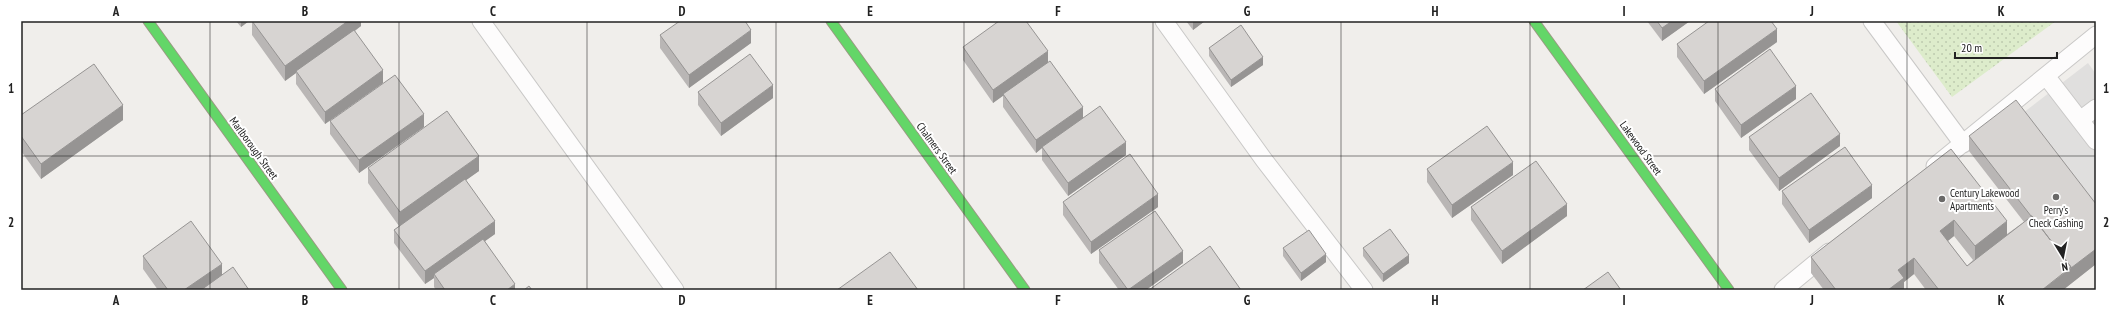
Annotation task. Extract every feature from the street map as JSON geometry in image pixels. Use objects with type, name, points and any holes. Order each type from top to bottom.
[{"type":"street","name":"Marlborough Street","points":[[148,21],[342,290]]},
{"type":"street","name":"Chalmers Street","points":[[831,21],[1025,290]]},
{"type":"street","name":"Lakewood Street","points":[[1534,21],[1722,288]]},
{"type":"lane","points":[[481,21],[675,290]]},
{"type":"lane","points":[[1164,21],[1264,160],[1364,290]]},
{"type":"lane","points":[[1872,21],[1963,144]]},
{"type":"lane","points":[[1921,178],[2096,35]]},
{"type":"lane","points":[[2046,76],[2096,141]]},
{"type":"lane","points":[[2080,120],[2096,108]]},
{"type":"lane","points":[[1783,290],[1842,241]]},
{"type":"green space","points":[[1896,21],[2056,21],[1952,97]]},
{"type":"shaded area","points":[[2088,63],[2096,74],[2096,210],[2023,113]]},
{"type":"building","points":[[252,21],[348,21],[285,66]]},
{"type":"building","points":[[680,21],[745,21],[751,30],[689,75],[660,35]]},
{"type":"building","points":[[999,21],[1026,21],[1048,51],[993,90],[963,47]]},
{"type":"building","points":[[1657,21],[1672,21],[1662,28]]},
{"type":"building","points":[[1709,21],[1771,21],[1777,29],[1704,81],[1677,44]]},
{"type":"building","points":[[1241,25],[1263,57],[1231,80],[1209,48]]},
{"type":"building","points":[[354,30],[383,70],[325,112],[296,71]]},
{"type":"building","points":[[1770,49],[1796,86],[1741,125],[1715,89]]},
{"type":"building","points":[[750,54],[773,85],[721,123],[698,92]]},
{"type":"building","points":[[1050,61],[1083,107],[1036,140],[1003,94]]},
{"type":"building","points":[[94,64],[123,105],[41,164],[21,136],[21,115]]},
{"type":"building","points":[[395,75],[424,114],[359,160],[330,121]]},
{"type":"building","points":[[1811,93],[1840,134],[1779,178],[1749,137]]},
{"type":"building","points":[[2016,100],[2096,204],[2096,249],[2071,268],[1969,136]]},
{"type":"building","points":[[1100,106],[1126,142],[1068,183],[1042,147]]},
{"type":"building","points":[[447,111],[479,156],[400,212],[368,168]]},
{"type":"building","points":[[1487,126],[1513,162],[1452,205],[1427,169]]},
{"type":"building","points":[[1845,147],[1872,185],[1809,230],[1782,191]]},
{"type":"building","name":"Century Lakewood Apartments","points":[[1951,149],[2007,221],[1975,246],[1954,220],[1940,231],[1967,266],[2032,216],[2071,267],[2042,290],[1939,290],[1914,258],[1898,270],[1904,278],[1888,290],[1836,290],[1811,257]]},
{"type":"building","points":[[1130,154],[1158,194],[1091,242],[1063,202]]},
{"type":"building","points":[[1536,161],[1567,204],[1502,251],[1471,207]]},
{"type":"building","points":[[465,179],[495,221],[425,271],[394,230]]},
{"type":"building","points":[[1155,211],[1183,251],[1128,290],[1099,250]]},
{"type":"building","points":[[191,221],[222,264],[184,290],[168,290],[143,256]]},
{"type":"building","points":[[1390,229],[1409,255],[1383,274],[1363,248]]},
{"type":"building","points":[[1309,230],[1326,254],[1301,273],[1283,248]]},
{"type":"building","points":[[483,239],[515,284],[507,290],[445,290],[434,274]]},
{"type":"building","points":[[1210,246],[1241,290],[1149,290]]},
{"type":"building","points":[[890,252],[918,290],[837,290]]},
{"type":"building","points":[[233,267],[249,290],[201,290]]},
{"type":"building","points":[[1608,272],[1621,290],[1583,290]]},
{"type":"building","points":[[529,286],[532,290],[524,290]]},
{"type":"traffic: fast","points":[[148,21],[342,290]]},
{"type":"traffic: fast","points":[[831,21],[1025,290]]},
{"type":"traffic: fast","points":[[1534,21],[1729,290]]},
{"type":"place","name":"Perry's Check Cashing","points":[[2056,197]]},
{"type":"place","name":"Century Lakewood Apartments","points":[[1942,199]]}]
